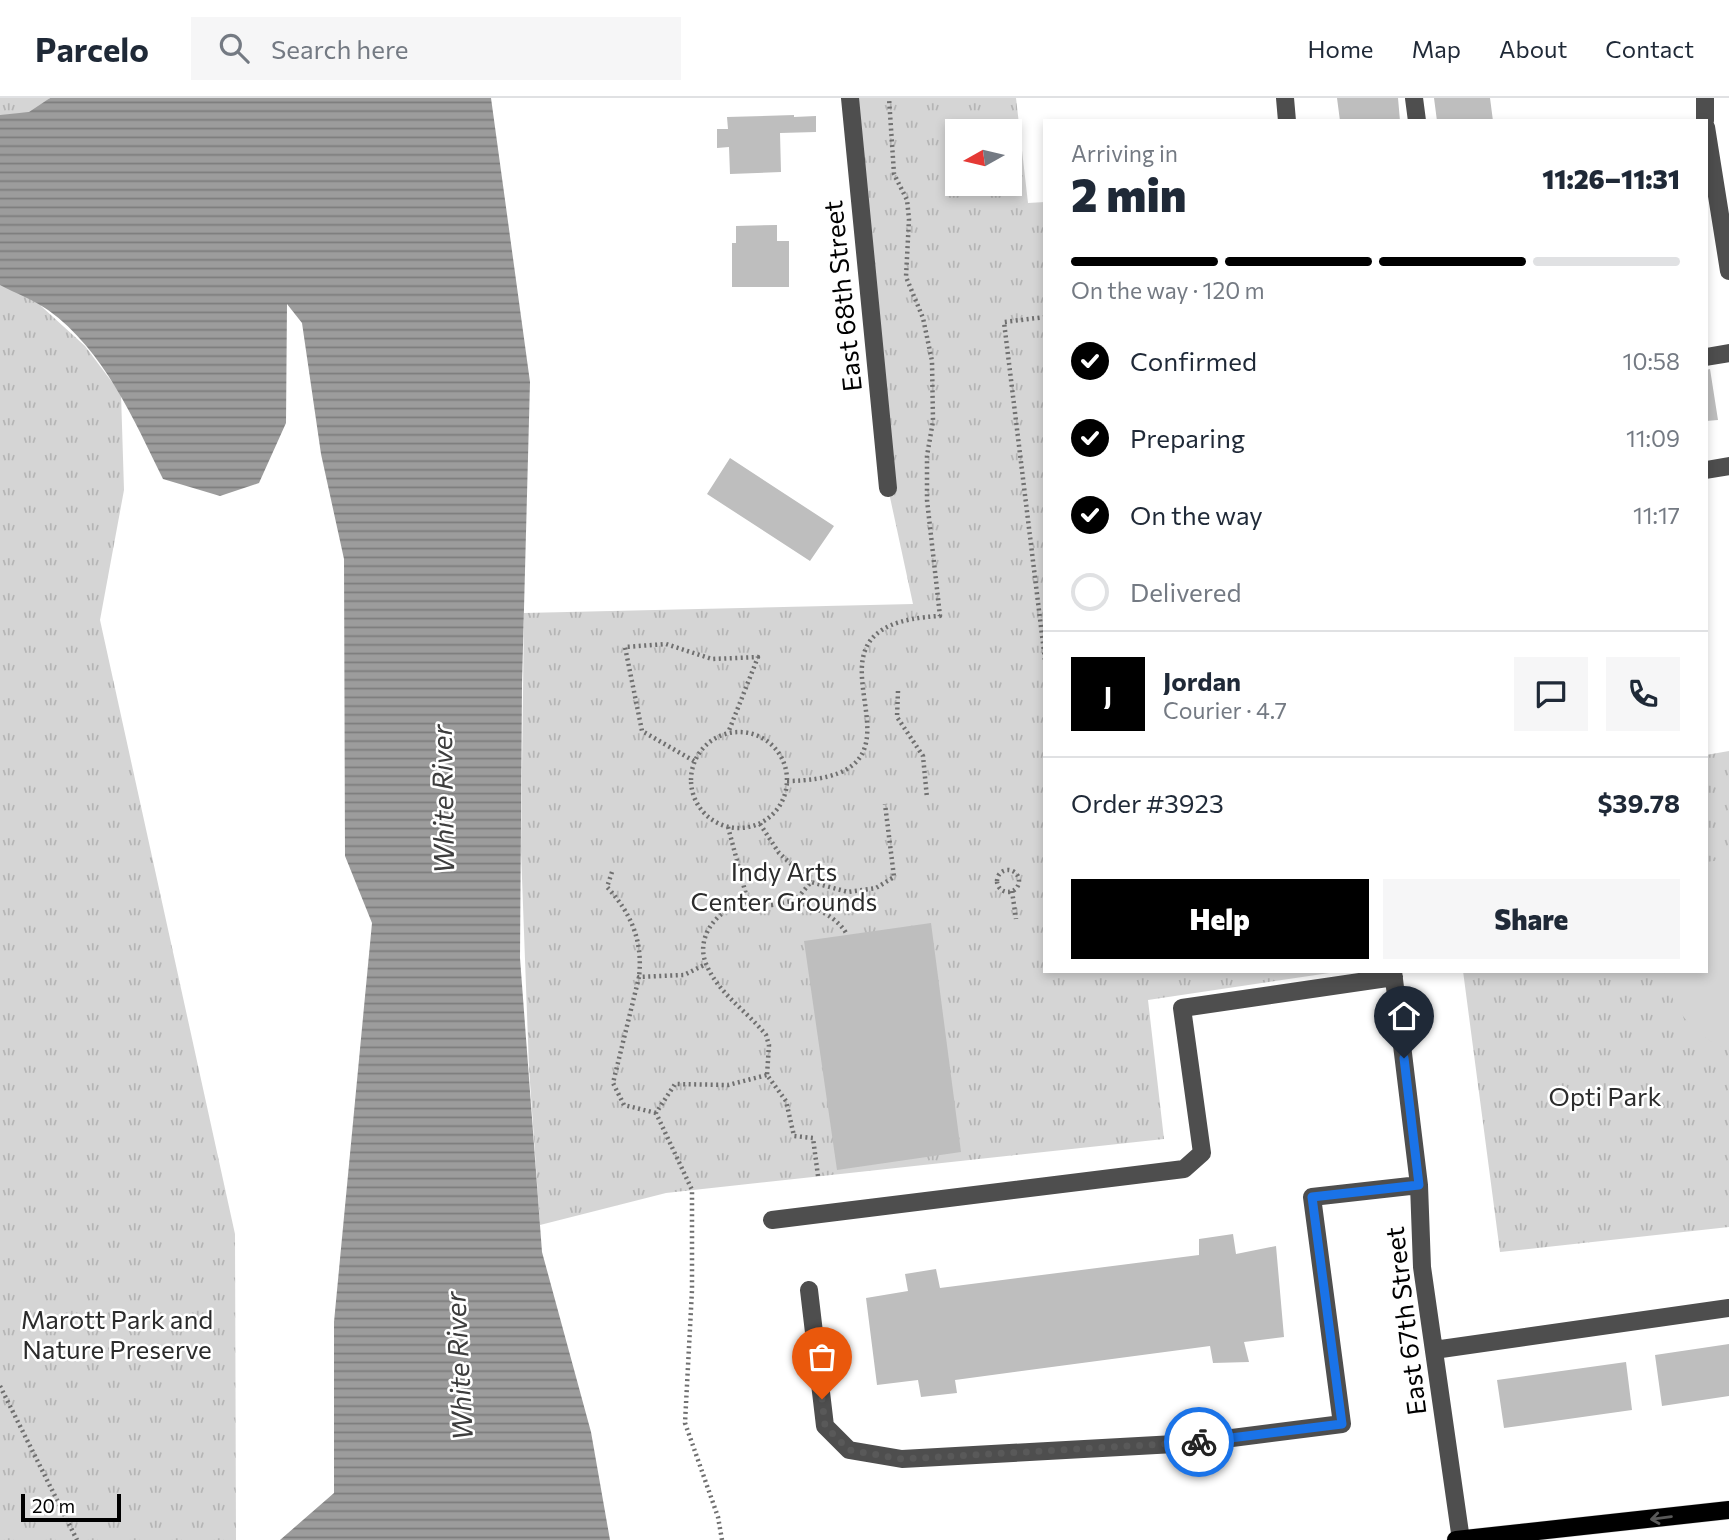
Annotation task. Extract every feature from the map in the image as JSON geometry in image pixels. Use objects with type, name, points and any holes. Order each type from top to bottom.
[{"type":"main road","points":[[1459,1540],[1729,1510]]},
{"type":"street","name":"East 68th Street","points":[[850,98],[888,488]]},
{"type":"street","points":[[1284,98],[1287,119]]},
{"type":"street","points":[[1415,98],[1418,119]]},
{"type":"street","points":[[1705,98],[1705,119]]},
{"type":"street","points":[[1708,151],[1712,198],[1729,271]]},
{"type":"street","points":[[1708,357],[1729,353]]},
{"type":"street","points":[[1708,470],[1729,466]]},
{"type":"street","points":[[772,1220],[1184,1169],[1202,1153],[1182,1008],[1393,974]]},
{"type":"street","name":"East 67th Street","points":[[1393,974],[1419,1185],[1422,1267],[1459,1540]]},
{"type":"street","points":[[809,1290],[825,1426],[849,1450],[916,1458],[1193,1443],[1342,1424],[1312,1197],[1419,1185]]},
{"type":"street","points":[[1434,1350],[1729,1308]]},
{"type":"path","points":[[787,780],[836,776],[858,761],[867,742],[860,665],[868,644],[895,622],[940,616],[927,500],[927,456],[933,421],[932,361],[923,317],[906,277],[909,219],[907,200],[894,174],[889,98]]},
{"type":"path","points":[[1043,317],[1004,322],[1043,644]]},
{"type":"path","points":[[694,761],[642,731],[625,647],[666,644],[712,659],[758,657],[728,733]]},
{"type":"path","points":[[898,691],[897,717],[923,756],[927,798]]},
{"type":"path","points":[[747,732],[764,738],[782,759],[787,780],[779,807],[760,824],[743,829],[728,828],[711,820],[696,804],[690,783],[694,761],[711,740],[728,733],[747,732]]},
{"type":"path","points":[[760,824],[779,853],[811,882],[848,892],[876,888],[894,877],[885,804]]},
{"type":"path","points":[[728,828],[748,902]]},
{"type":"path","points":[[1004,870],[1011,870],[1017,876],[1018,885],[1012,891],[1002,890],[998,885],[997,878],[1004,870]]},
{"type":"path","points":[[612,872],[607,887],[640,941],[642,959],[613,1083],[624,1105],[656,1113]]},
{"type":"path","points":[[794,902],[811,882]]},
{"type":"path","points":[[1012,891],[1016,919]]},
{"type":"path","points":[[818,1176],[813,1138],[794,1136],[786,1101],[767,1075],[769,1045],[766,1035],[730,1000],[706,964],[704,944],[708,929],[720,915],[748,902],[771,906],[794,902],[835,919],[843,926],[847,935]]},
{"type":"path","points":[[639,977],[684,975],[706,964]]},
{"type":"path","points":[[656,1113],[675,1084],[728,1085],[767,1075]]},
{"type":"path","points":[[656,1113],[691,1190],[692,1290],[685,1423],[719,1517],[722,1540]]},
{"type":"path","points":[[0,1386],[77,1540]]},
{"type":"green space","name":"Marott Park and Nature Preserve","points":[[0,98],[49,98],[41,306],[85,346],[121,394],[124,490],[100,620],[235,1234],[236,1540],[0,1540]]},
{"type":"green space","name":"Indy Arts Center Grounds","points":[[850,98],[1016,98],[1018,119],[945,119],[945,196],[1022,196],[1022,150],[1028,203],[1043,202],[1043,973],[1330,973],[1148,1000],[1164,1139],[666,1193],[540,1225],[529,1068],[521,851],[524,613],[913,604],[888,488]]},
{"type":"green space","name":"Opti Park","points":[[1729,751],[1729,1227],[1500,1252],[1463,973],[1708,973],[1708,755]]},
{"type":"green space","points":[[1729,859],[1729,1051],[1705,1038],[1686,1020],[1672,998],[1665,973],[1708,973],[1708,862]]},
{"type":"water","name":"White River","points":[[50,98],[491,98],[530,382],[522,684],[520,958],[542,1252],[591,1432],[610,1540],[280,1540],[334,1493],[334,1322],[372,923],[345,856],[344,559],[321,454],[302,323],[287,304],[286,423],[259,483],[220,496],[163,479],[116,387],[86,345],[48,310],[0,285],[0,115],[29,112]]},
{"type":"building","points":[[1337,98],[1398,98],[1400,119],[1340,119]]},
{"type":"building","points":[[1434,98],[1490,98],[1493,119],[1437,119]]},
{"type":"building","points":[[816,116],[816,132],[780,133],[781,172],[730,174],[729,147],[717,148],[717,129],[728,129],[727,117]]},
{"type":"building","points":[[777,225],[777,241],[789,241],[789,287],[732,287],[732,243],[736,243],[736,226]]},
{"type":"building","points":[[1710,369],[1718,420],[1708,421]]},
{"type":"building","points":[[730,458],[834,526],[810,561],[707,494]]},
{"type":"building","points":[[931,923],[961,1152],[837,1170],[804,941]]},
{"type":"building","points":[[1233,1234],[1236,1254],[1276,1246],[1284,1337],[1244,1342],[1249,1362],[1213,1363],[1210,1346],[955,1380],[957,1393],[921,1397],[918,1380],[877,1385],[866,1298],[908,1291],[905,1274],[936,1269],[940,1288],[1199,1255],[1199,1239]]},
{"type":"building","points":[[1729,1344],[1729,1396],[1662,1406],[1655,1355]]},
{"type":"building","points":[[1626,1362],[1632,1410],[1504,1428],[1497,1380]]},
{"type":"way so far","points":[[822,1399],[825,1426],[849,1450],[902,1459],[1199,1442]]},
{"type":"route","points":[[1199,1442],[1342,1424],[1312,1197],[1419,1185],[1404,1058]]}]
